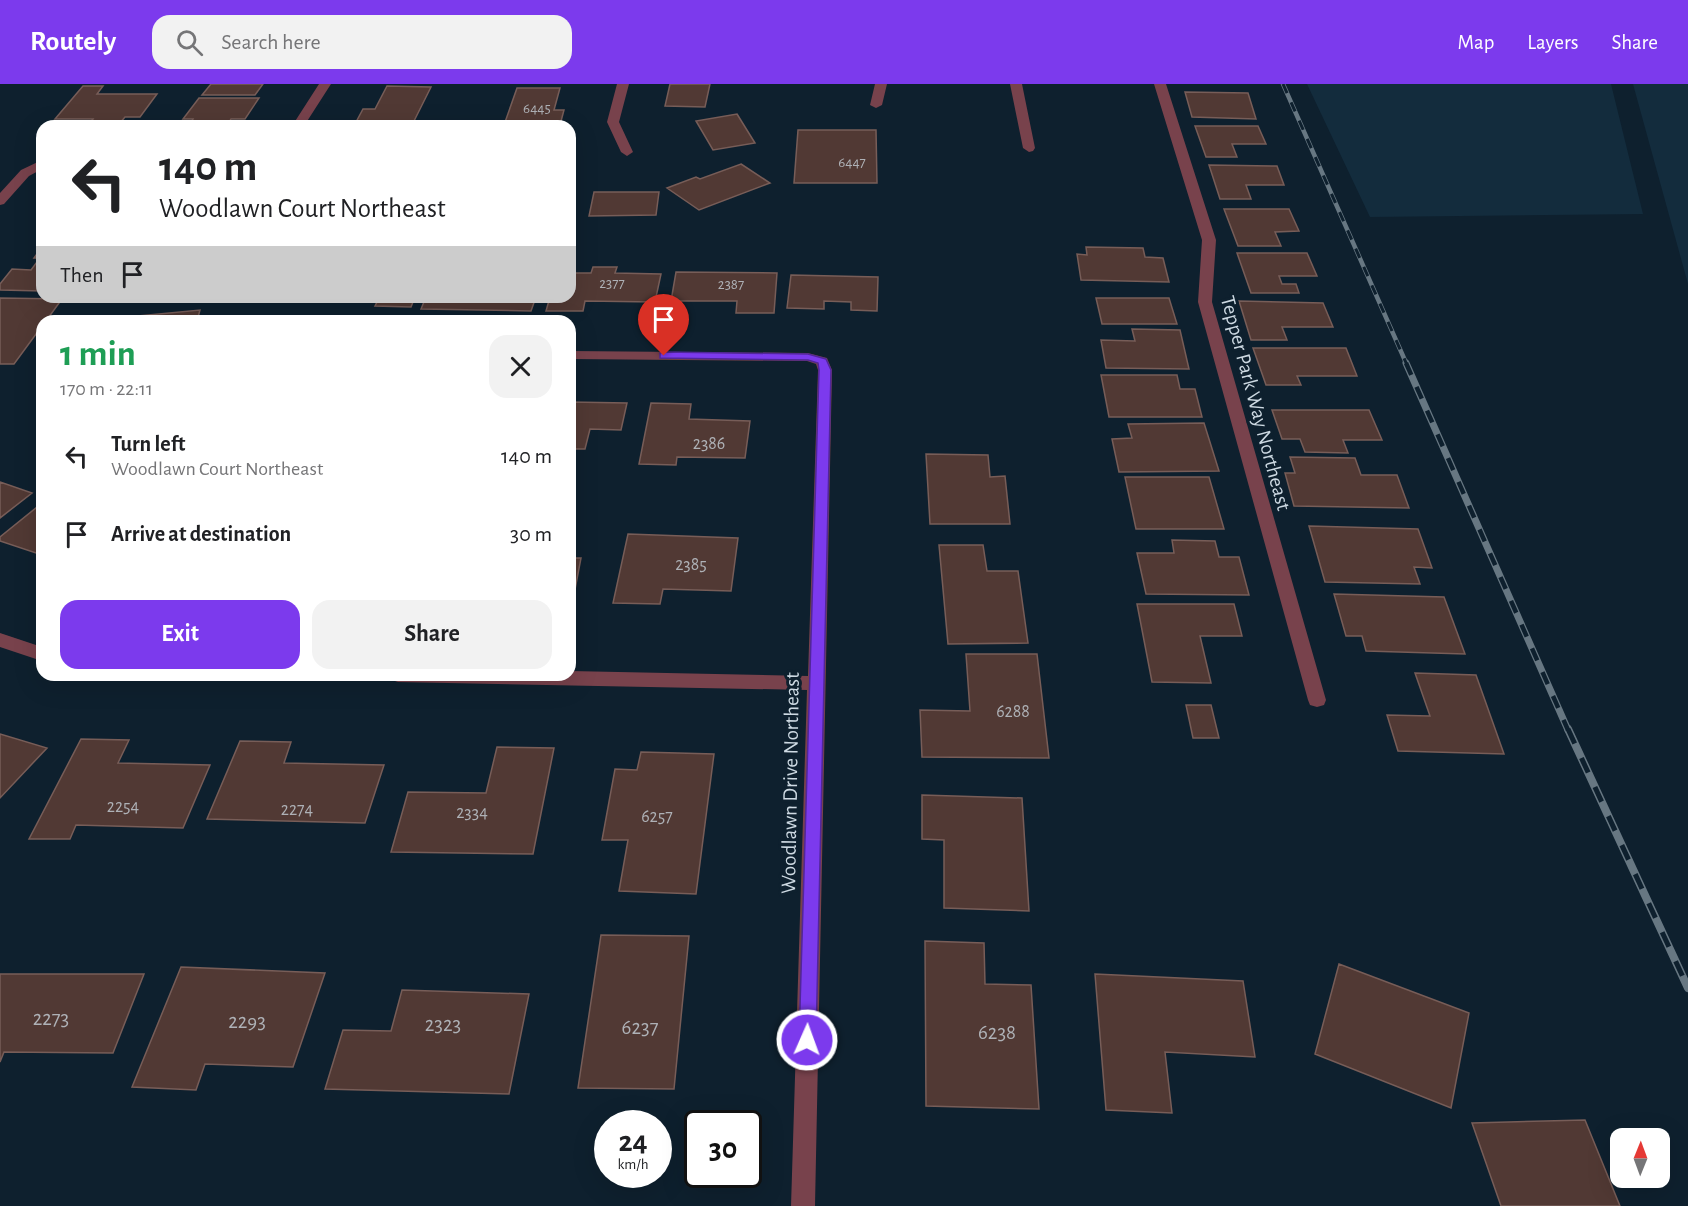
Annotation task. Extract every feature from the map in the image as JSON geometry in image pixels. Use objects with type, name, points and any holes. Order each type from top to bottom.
[{"type":"street","points":[[302,120],[325,84]]},
{"type":"street","points":[[623,84],[613,122],[627,152]]},
{"type":"street","points":[[876,105],[881,84]]},
{"type":"street","points":[[1016,84],[1029,148]]},
{"type":"street","name":"Tepper Park Way Northeast","points":[[1160,84],[1209,240],[1205,302],[1317,699]]},
{"type":"street","points":[[0,201],[25,173],[36,167]]},
{"type":"street","name":"Woodlawn Drive Northeast","points":[[576,355],[808,357],[822,361],[825,370],[803,1206]]},
{"type":"street","points":[[0,640],[36,652]]},
{"type":"street","points":[[576,678],[817,683]]},
{"type":"shaded area","points":[[1307,84],[1611,84],[1643,214],[1370,217]]},
{"type":"shaded area","points":[[1633,84],[1688,84],[1688,284]]},
{"type":"building","points":[[211,84],[263,84],[255,95],[202,95]]},
{"type":"building","points":[[670,84],[710,84],[705,107],[665,106]]},
{"type":"building","points":[[83,86],[103,86],[97,94],[157,94],[140,117],[125,117],[122,120],[55,119]]},
{"type":"building","points":[[387,86],[431,87],[414,120],[357,120],[363,109],[375,109]]},
{"type":"building","points":[[517,88],[560,88],[554,110],[564,110],[561,120],[506,120]]},
{"type":"building","points":[[1185,92],[1248,93],[1256,119],[1192,117]]},
{"type":"building","points":[[199,98],[259,98],[245,119],[183,119]]},
{"type":"building","points":[[737,114],[755,143],[713,150],[696,121]]},
{"type":"building","points":[[1195,126],[1258,126],[1266,144],[1232,144],[1237,157],[1206,157]]},
{"type":"building","points":[[798,130],[876,130],[877,183],[794,183]]},
{"type":"building","points":[[741,164],[770,183],[699,210],[667,188],[696,177],[700,179]]},
{"type":"building","points":[[1209,165],[1277,166],[1284,185],[1246,185],[1251,199],[1220,199]]},
{"type":"building","points":[[594,192],[659,192],[656,215],[589,216]]},
{"type":"building","points":[[1224,209],[1289,209],[1299,231],[1275,232],[1281,246],[1238,246]]},
{"type":"building","points":[[1086,247],[1143,248],[1145,257],[1163,258],[1169,282],[1081,280],[1077,254],[1087,255]]},
{"type":"building","points":[[1237,253],[1307,253],[1317,276],[1279,276],[1282,284],[1296,284],[1299,293],[1251,293]]},
{"type":"building","points":[[36,263],[36,291],[0,290],[0,284],[12,269],[31,270]]},
{"type":"building","points":[[593,267],[617,267],[615,273],[661,274],[655,302],[585,301],[583,311],[546,311],[548,303],[576,303],[576,273],[591,273]]},
{"type":"building","points":[[676,272],[777,273],[774,313],[736,313],[737,301],[671,301]]},
{"type":"building","points":[[791,275],[878,277],[877,311],[851,310],[851,302],[824,301],[824,309],[787,308]]},
{"type":"building","points":[[0,298],[36,299],[36,303],[59,303],[50,315],[36,315],[36,334],[14,364],[0,364]]},
{"type":"building","points":[[1096,298],[1169,298],[1177,324],[1102,324]]},
{"type":"building","points":[[1239,301],[1323,303],[1333,327],[1282,327],[1287,340],[1251,340]]},
{"type":"building","points":[[376,303],[413,303],[411,307],[375,306]]},
{"type":"building","points":[[424,303],[534,303],[531,311],[421,309]]},
{"type":"building","points":[[200,310],[199,315],[148,315]]},
{"type":"building","points":[[1132,329],[1180,330],[1189,369],[1106,368],[1101,340],[1135,341]]},
{"type":"building","points":[[1253,348],[1346,348],[1357,376],[1297,376],[1301,385],[1266,385]]},
{"type":"building","points":[[1101,375],[1177,375],[1180,389],[1195,389],[1202,417],[1109,417]]},
{"type":"building","points":[[576,402],[627,403],[621,430],[590,429],[585,449],[576,449]]},
{"type":"building","points":[[651,403],[691,404],[689,419],[750,421],[745,458],[677,457],[676,465],[639,464]]},
{"type":"building","points":[[1272,410],[1369,410],[1382,440],[1343,440],[1348,453],[1305,452],[1300,439],[1282,439]]},
{"type":"building","points":[[1204,423],[1219,471],[1119,472],[1112,439],[1132,438],[1128,424]]},
{"type":"building","points":[[926,454],[988,455],[990,477],[1005,476],[1010,524],[930,524]]},
{"type":"building","points":[[1290,457],[1355,458],[1361,475],[1397,475],[1409,508],[1294,506],[1285,473],[1295,473]]},
{"type":"building","points":[[1125,477],[1209,477],[1224,529],[1136,529]]},
{"type":"building","points":[[0,482],[32,493],[0,518]]},
{"type":"building","points":[[36,508],[36,553],[0,541],[0,537]]},
{"type":"building","points":[[1309,526],[1418,529],[1432,568],[1414,567],[1420,584],[1325,582]]},
{"type":"building","points":[[628,534],[738,538],[731,591],[663,589],[660,604],[613,603]]},
{"type":"building","points":[[1172,540],[1215,541],[1219,557],[1239,557],[1249,595],[1146,594],[1137,553],[1174,553]]},
{"type":"building","points":[[939,545],[983,545],[987,571],[1018,571],[1028,643],[948,644]]},
{"type":"building","points":[[576,558],[581,558],[576,584]]},
{"type":"building","points":[[1334,594],[1444,597],[1465,654],[1366,651],[1362,636],[1346,636]]},
{"type":"building","points":[[1137,604],[1234,604],[1242,636],[1200,636],[1211,683],[1152,682]]},
{"type":"building","points":[[966,654],[1037,654],[1049,758],[922,757],[920,710],[970,711]]},
{"type":"building","points":[[1415,673],[1476,675],[1504,754],[1398,751],[1387,715],[1430,716]]},
{"type":"building","points":[[1186,705],[1211,705],[1219,738],[1193,738]]},
{"type":"building","points":[[0,734],[47,748],[0,798]]},
{"type":"building","points":[[81,739],[129,740],[118,763],[210,765],[183,828],[76,825],[70,839],[29,839]]},
{"type":"building","points":[[240,741],[291,742],[284,763],[384,765],[365,823],[207,819]]},
{"type":"building","points":[[497,747],[554,748],[533,854],[391,852],[408,792],[486,793]]},
{"type":"building","points":[[641,752],[714,754],[696,894],[619,891],[628,840],[602,840],[615,769],[637,770]]},
{"type":"building","points":[[922,795],[1022,798],[1029,911],[944,908],[944,840],[922,839]]},
{"type":"building","points":[[601,935],[689,936],[674,1089],[578,1088]]},
{"type":"building","points":[[925,941],[984,943],[985,984],[1031,985],[1039,1109],[926,1106]]},
{"type":"building","points":[[1339,964],[1469,1013],[1451,1108],[1315,1054]]},
{"type":"building","points":[[181,967],[325,973],[293,1067],[205,1064],[196,1090],[132,1087]]},
{"type":"building","points":[[0,974],[144,974],[113,1053],[4,1052],[0,1062]]},
{"type":"building","points":[[1095,974],[1243,981],[1255,1057],[1165,1052],[1172,1113],[1106,1110]]},
{"type":"building","points":[[402,990],[529,994],[509,1094],[325,1089],[343,1030],[391,1031]]},
{"type":"building","points":[[1585,1120],[1610,1181],[1610,1188],[1613,1188],[1620,1206],[1501,1206],[1472,1123]]},
{"type":"railway","points":[[1283,84],[1407,365]]},
{"type":"railway","points":[[1406,363],[1568,730]]},
{"type":"railway","points":[[1568,729],[1688,988]]},
{"type":"route","points":[[664,356],[808,357],[822,361],[825,370],[807,1040]]}]
